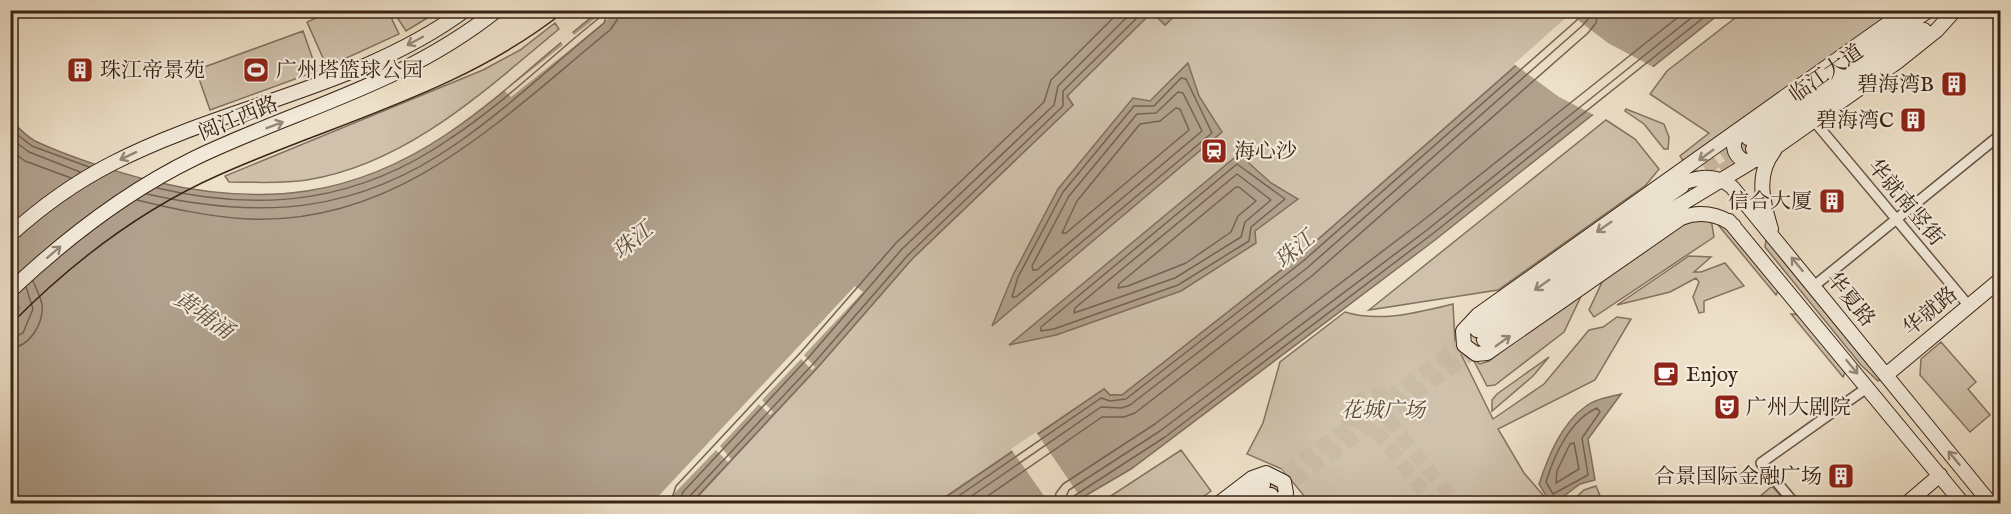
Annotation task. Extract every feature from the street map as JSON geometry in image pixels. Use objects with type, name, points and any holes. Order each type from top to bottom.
[{"type":"main road","name":"阅江西路","points":[[10,235],[40,209],[92,174],[138,151],[352,72],[413,43],[465,10]]},
{"type":"main road","name":"阅江西路","points":[[10,291],[80,230],[129,194],[220,146],[325,106],[396,74],[457,39],[497,10]]},
{"type":"main road","points":[[1734,226],[1714,216],[1700,214],[1681,218],[1486,353],[1476,354],[1467,350],[1462,341],[1463,331],[1478,315],[1659,203],[1723,181],[1751,143],[1907,10]]},
{"type":"main road","name":"临江大道","points":[[1751,143],[1929,10]]},
{"type":"main road","points":[[1757,251],[1755,241],[1759,234],[1766,232],[1773,234],[1761,184],[1769,157],[1776,147],[1897,62],[1937,30],[1953,10]]},
{"type":"main road","name":"临江大道","points":[[1751,143],[1953,10]]},
{"type":"main road","points":[[1994,10],[2001,14]]},
{"type":"main road","points":[[1659,203],[1685,170],[1751,143],[1776,147]]},
{"type":"main road","points":[[1659,203],[1685,170]]},
{"type":"main road","points":[[1671,187],[1700,177],[1723,181]]},
{"type":"main road","points":[[1481,335],[1685,184],[1700,177]]},
{"type":"main road","name":"华夏路","points":[[1723,181],[1732,186],[1773,234],[1991,504]]},
{"type":"main road","name":"华夏路","points":[[1659,203],[1707,208],[1721,213],[1757,251],[1963,504]]},
{"type":"main road","name":"华就路","points":[[1886,375],[2001,280]]},
{"type":"main road","points":[[1218,504],[1252,478],[1266,473],[1272,473],[1284,482],[1286,493],[1239,504]]},
{"type":"main road","points":[[1906,504],[1940,475]]},
{"type":"main road","points":[[1259,504],[1271,495]]},
{"type":"street","name":"华就南竖街","points":[[1814,121],[1969,306]]},
{"type":"street","points":[[1814,286],[2001,135]]},
{"type":"street","points":[[1795,504],[1761,463],[1868,387]]},
{"type":"green space","points":[[333,10],[388,11],[399,34],[327,67],[307,22]]},
{"type":"green space","points":[[1180,10],[1578,11],[1298,257],[1122,395],[1110,395],[1104,389],[936,503],[691,504],[818,367],[912,259],[1073,105],[1067,96],[1152,12],[1165,25]]},
{"type":"green space","points":[[393,11],[439,11],[406,31]]},
{"type":"green space","points":[[1744,11],[1896,11],[1684,162],[1680,156],[1709,133],[1650,94],[1667,71]]},
{"type":"green space","points":[[555,23],[559,29],[473,100],[411,142],[378,158],[343,171],[307,180],[229,182],[225,176],[483,70],[520,50]]},
{"type":"green space","name":"广州塔篮球公园","points":[[303,31],[317,71],[210,110],[196,70]]},
{"type":"green space","points":[[1626,109],[1664,124],[1669,137],[1668,149],[1664,149],[1644,124],[1625,111]]},
{"type":"green space","points":[[1606,120],[1635,139],[1659,169],[1646,185],[1498,290],[1369,310]]},
{"type":"green space","points":[[1711,219],[1714,237],[1594,317],[1589,310],[1604,278],[1685,222]]},
{"type":"green space","points":[[1719,226],[1727,227],[1780,289],[1776,295]]},
{"type":"green space","points":[[1766,240],[1769,240],[1882,379],[1878,381],[1861,365],[1765,247]]},
{"type":"green space","points":[[1689,256],[1711,257],[1694,272],[1701,272],[1725,263],[1744,286],[1704,301],[1704,312],[1699,313],[1693,297],[1699,282],[1696,278],[1670,292],[1617,305]]},
{"type":"green space","points":[[1585,288],[1564,332],[1495,385],[1487,386],[1473,359],[1480,364],[1489,361]]},
{"type":"green space","name":"花城广场","points":[[1453,304],[1455,342],[1493,419],[1544,384],[1589,330],[1603,327],[1617,317],[1631,319],[1595,380],[1498,429],[1524,473],[1550,503],[1310,503],[1282,469],[1247,454],[1263,423],[1280,362],[1345,312],[1372,317],[1386,316],[1413,313]]},
{"type":"green space","points":[[1791,314],[1804,315],[1846,370],[1843,377]]},
{"type":"green space","points":[[1941,342],[1976,382],[1968,389],[1990,415],[1970,432],[1920,375],[1921,359]]},
{"type":"green space","points":[[1549,357],[1533,376],[1492,411],[1492,400],[1497,394]]},
{"type":"green space","points":[[1181,450],[1211,491],[1194,503],[1100,503]]},
{"type":"green space","points":[[1596,486],[1603,503],[1570,503],[1584,490]]},
{"type":"green space","points":[[1772,486],[1787,503],[1762,503],[1757,499]]},
{"type":"water","points":[[599,11],[1180,11],[1165,25],[1152,12],[1067,96],[1073,105],[912,259],[818,367],[691,503],[11,503],[10,332],[19,308],[10,284],[11,121],[32,139],[48,147],[94,164],[156,182],[196,190],[234,194],[307,191],[377,172],[447,134],[486,105]]},
{"type":"water","points":[[1578,11],[1723,11],[1435,240],[1131,469],[1073,503],[936,504],[1104,389],[1110,395],[1122,395],[1298,257]]},
{"type":"water","points":[[1188,63],[1199,96],[1222,132],[992,326],[1013,275],[1058,189],[1133,98],[1150,101]]},
{"type":"water","points":[[1239,154],[1271,183],[1298,199],[1255,231],[1256,243],[1181,291],[1056,335],[1009,345]]},
{"type":"water","points":[[1621,394],[1588,439],[1595,480],[1580,484],[1556,502],[1548,499],[1539,484],[1551,452],[1562,432],[1569,422],[1589,404]]},
{"type":"pier","points":[[605,11],[618,11],[511,97],[505,91],[563,45],[560,41],[572,32],[574,35]]},
{"type":"pier","points":[[1570,14],[1608,43],[1655,68],[1596,116],[1559,97],[1514,64]]},
{"type":"pier","points":[[855,286],[863,292],[804,355],[815,367],[812,370],[801,359],[762,400],[773,412],[770,415],[759,404],[720,446],[731,459],[728,462],[716,450],[665,503],[652,503]]},
{"type":"pier","points":[[1036,432],[1083,501],[1079,504],[1049,503],[1011,449]]},
{"type":"tunnel","points":[[1688,181],[1743,141]]},
{"type":"tunnel","points":[[1705,184],[1753,149]]},
{"type":"tunnel","points":[[1268,485],[1488,326]]},
{"type":"tunnel","points":[[1277,493],[1495,336]]},
{"type":"tunnel","points":[[1346,425],[1360,400],[1393,391]]},
{"type":"tunnel","points":[[1388,419],[1456,504]]},
{"type":"tunnel","points":[[1376,430],[1433,504]]},
{"type":"tram line","points":[[10,325],[33,302],[107,240],[161,205],[219,175],[263,156],[442,85],[527,38],[566,10]]},
{"type":"place","name":"珠江帝景苑","points":[[80,70]]},
{"type":"place","name":"广州塔篮球公园","points":[[256,70]]},
{"type":"place","name":"碧海湾B","points":[[1954,84]]},
{"type":"place","name":"碧海湾C","points":[[1913,120]]},
{"type":"place","name":"海心沙","points":[[1214,151]]},
{"type":"place","name":"信合大厦","points":[[1832,201]]},
{"type":"place","name":"Enjoy","points":[[1666,374]]},
{"type":"place","name":"广州大剧院","points":[[1727,407]]},
{"type":"place","name":"合景国际金融广场","points":[[1841,476]]},
{"type":"water label","name":"珠江","points":[[632,240]]},
{"type":"water label","name":"珠江","points":[[1294,249]]},
{"type":"water label","name":"黄埔涌","points":[[204,314]]}]
